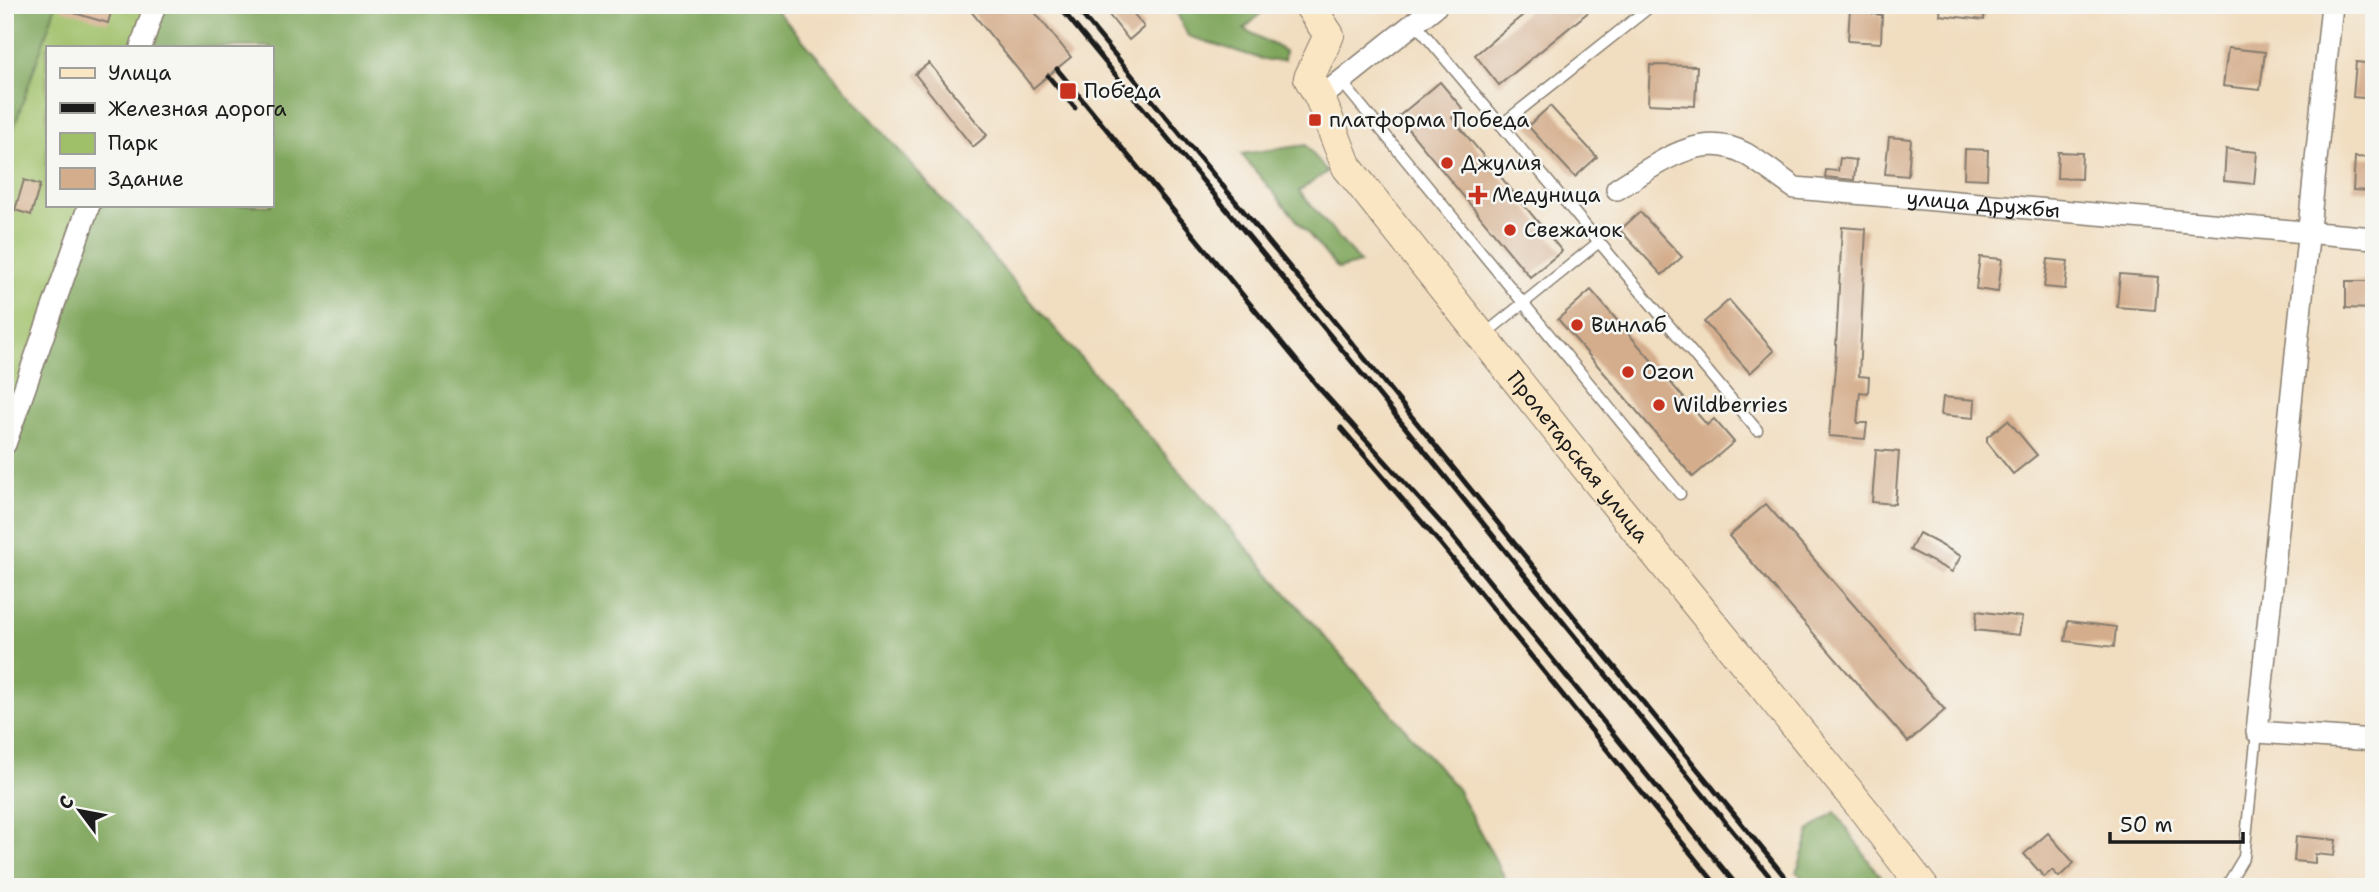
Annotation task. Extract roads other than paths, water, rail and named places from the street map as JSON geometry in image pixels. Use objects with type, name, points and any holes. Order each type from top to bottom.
[{"type":"main road","name":"Пролетарская улица","points":[[1308,5],[1329,35],[1309,78],[1331,90],[1347,167],[1923,887]]},
{"type":"street","points":[[141,46],[155,5]]},
{"type":"street","points":[[1331,90],[1437,5]]},
{"type":"street","points":[[2332,5],[2257,732],[2374,740]]},
{"type":"street","name":"улица Дружбы","points":[[1617,189],[1683,150],[1702,146],[1726,147],[1744,153],[1795,188],[2374,238]]},
{"type":"street","points":[[5,444],[89,206]]},
{"type":"lane","points":[[1501,125],[1646,10]]},
{"type":"lane","points":[[1415,23],[1757,430]]},
{"type":"lane","points":[[1331,90],[1523,303],[1680,495]]},
{"type":"lane","points":[[1482,336],[1599,242]]},
{"type":"lane","points":[[2227,887],[2244,857],[2257,732]]},
{"type":"railway","points":[[1058,5],[1353,363],[1778,887]]},
{"type":"railway","points":[[1074,5],[1793,887]]},
{"type":"railway","points":[[1057,69],[1319,388],[1450,533],[1738,887]]},
{"type":"railway","points":[[1048,76],[1075,108]]},
{"type":"railway","points":[[1341,428],[1439,542],[1718,887]]},
{"type":"place","name":"Победа","points":[[1068,91]]},
{"type":"place","name":"платформа Победа","points":[[1315,120]]},
{"type":"place","name":"Джулия","points":[[1447,163]]},
{"type":"place","name":"Медуница","points":[[1478,195]]},
{"type":"place","name":"Свежачок","points":[[1510,230]]},
{"type":"place","name":"Винлаб","points":[[1577,325]]},
{"type":"place","name":"Ozon","points":[[1628,372]]},
{"type":"place","name":"Wildberries","points":[[1659,405]]}]
